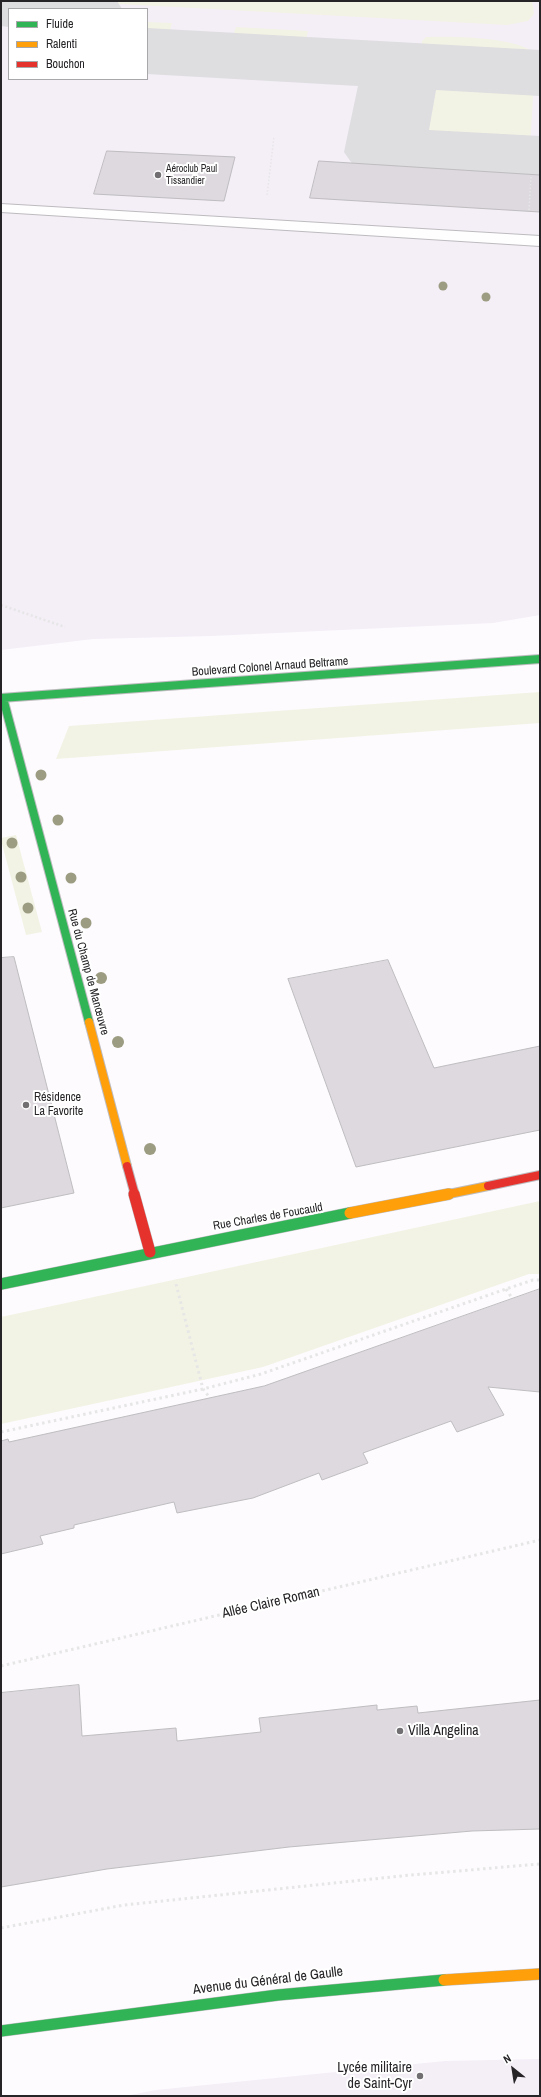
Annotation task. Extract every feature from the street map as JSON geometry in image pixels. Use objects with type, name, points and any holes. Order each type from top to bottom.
[{"type":"street","name":"Boulevard Colonel Arnaud Beltrame","points":[[2,698],[540,659]]},
{"type":"street","name":"Rue du Champ de Manœuvre","points":[[2,698],[150,1252]]},
{"type":"street","name":"Rue Charles de Foucauld","points":[[1,1284],[150,1252],[276,1229],[540,1174]]},
{"type":"street","name":"Avenue du Général de Gaulle","points":[[1,2031],[218,2001],[354,1986],[540,1974]]},
{"type":"lane","points":[[1,208],[540,241]]},
{"type":"path","points":[[266,201],[274,137]]},
{"type":"path","points":[[1,605],[64,628]]},
{"type":"path","points":[[168,1249],[203,1389],[210,1398]]},
{"type":"path","points":[[1,1432],[203,1389],[261,1374],[506,1289],[533,1280],[540,1280]]},
{"type":"path","points":[[506,1289],[512,1298]]},
{"type":"path","name":"Allée Claire Roman","points":[[1,1666],[540,1540]]},
{"type":"path","points":[[1,1928],[124,1905],[411,1875],[540,1864]]},
{"type":"shaded area","points":[[1,1],[540,1],[540,615],[493,623],[211,636],[93,639],[1,650]]},
{"type":"shaded area","points":[[64,1],[532,1],[534,14],[528,21],[507,25]]},
{"type":"shaded area","points":[[148,22],[172,23],[167,42],[148,41]]},
{"type":"shaded area","points":[[236,27],[308,31],[304,48],[229,46]]},
{"type":"shaded area","points":[[426,37],[488,39],[506,42],[522,46],[534,52],[539,60],[532,63],[421,56],[422,41]]},
{"type":"shaded area","points":[[459,75],[534,78],[530,149],[432,143],[427,140],[437,83]]},
{"type":"shaded area","points":[[540,692],[540,723],[56,759],[69,726]]},
{"type":"shaded area","points":[[16,835],[42,932],[26,935],[1,840],[1,838]]},
{"type":"shaded area","points":[[540,1201],[540,1274],[529,1274],[263,1367],[1,1424],[1,1317]]},
{"type":"shaded area","name":"Lycée militaire de Saint-Cyr","points":[[540,2059],[540,2096],[125,2096],[156,2090],[445,2061]]},
{"type":"building","name":"Aéroclub Paul Tissandier","points":[[107,151],[235,157],[224,201],[94,194]]},
{"type":"building","points":[[319,161],[540,175],[540,212],[310,198]]},
{"type":"building","name":"Résidence La Favorite","points":[[14,957],[74,1193],[1,1208],[1,958]]},
{"type":"building","points":[[388,960],[434,1068],[540,1046],[540,1130],[356,1167],[288,979]]},
{"type":"building","points":[[540,1289],[540,1392],[488,1387],[504,1415],[457,1432],[451,1421],[363,1453],[368,1463],[322,1480],[319,1473],[253,1498],[177,1513],[174,1502],[74,1525],[74,1528],[40,1536],[43,1544],[1,1554],[1,1441],[8,1439],[9,1442],[264,1386]]},
{"type":"building","name":"Villa Angelina","points":[[79,1685],[82,1736],[176,1728],[177,1741],[261,1732],[259,1718],[377,1705],[377,1710],[417,1706],[418,1713],[540,1700],[540,1829],[472,1831],[289,1847],[107,1869],[1,1887],[1,1693]]},
{"type":"taxiway","points":[[1,4],[68,8]]},
{"type":"taxiway","points":[[148,51],[401,65]]},
{"type":"taxiway","points":[[401,65],[540,73]]},
{"type":"taxiway","points":[[401,65],[385,152],[540,161]]},
{"type":"traffic: fast","points":[[1,698],[540,659]]},
{"type":"traffic: fast","points":[[3,698],[89,1022]]},
{"type":"traffic: fast","points":[[1,1284],[350,1213]]},
{"type":"traffic: fast","points":[[1,2031],[278,1995],[444,1980]]},
{"type":"traffic: slow","points":[[89,1022],[127,1166]]},
{"type":"traffic: slow","points":[[350,1213],[488,1186]]},
{"type":"traffic: slow","points":[[444,1980],[540,1974]]},
{"type":"traffic: jam","points":[[127,1166],[150,1252]]},
{"type":"traffic: jam","points":[[488,1186],[540,1175]]},
{"type":"place","name":"Aéroclub Paul Tissandier","points":[[158,175]]},
{"type":"place","name":"Résidence La Favorite","points":[[26,1105]]},
{"type":"place","name":"Villa Angelina","points":[[400,1731]]},
{"type":"place","name":"Lycée militaire de Saint-Cyr","points":[[420,2076]]}]
